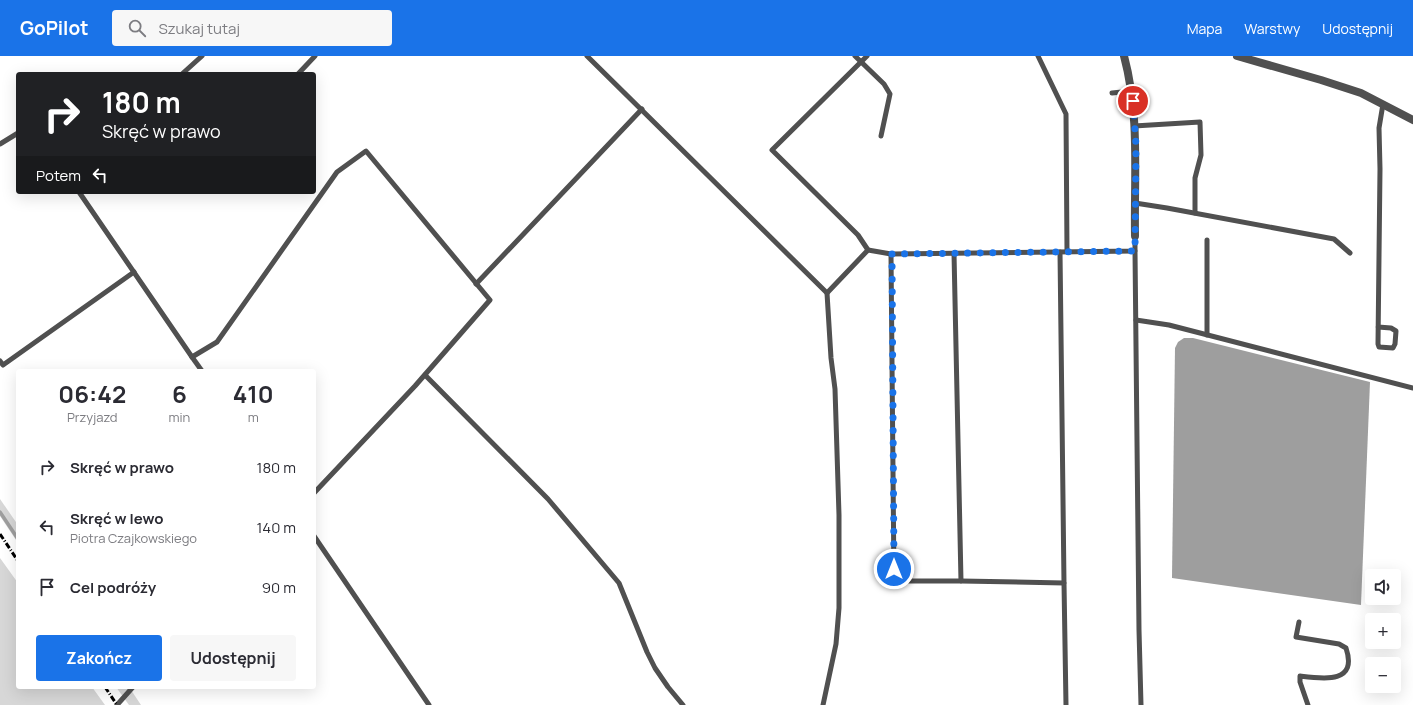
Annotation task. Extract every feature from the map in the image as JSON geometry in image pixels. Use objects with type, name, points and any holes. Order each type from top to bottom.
[{"type":"street","points":[[1124,56],[1132,91],[1136,145],[1135,236]]},
{"type":"street","points":[[1237,56],[1361,93],[1413,120]]},
{"type":"lane","points":[[184,72],[202,56]]},
{"type":"lane","points":[[300,72],[315,56]]},
{"type":"lane","points":[[587,56],[827,293],[831,358],[835,389],[839,519],[839,608],[836,644],[822,705]]},
{"type":"lane","points":[[855,56],[884,84],[890,94],[881,136]]},
{"type":"lane","points":[[866,56],[772,150],[858,235],[868,250],[892,254],[1135,251]]},
{"type":"lane","points":[[1038,56],[1066,114],[1067,252]]},
{"type":"lane","points":[[1112,93],[1132,91]]},
{"type":"lane","points":[[1378,328],[1391,328],[1396,331],[1395,344],[1393,348],[1379,347],[1378,344],[1378,328],[1379,128],[1383,104]]},
{"type":"lane","points":[[476,284],[642,109]]},
{"type":"lane","points":[[1134,126],[1200,122],[1201,155],[1195,178],[1194,213]]},
{"type":"lane","points":[[0,144],[16,134]]},
{"type":"lane","points":[[192,357],[217,342],[337,172],[366,151],[490,300],[425,375],[316,491]]},
{"type":"lane","points":[[80,194],[201,369]]},
{"type":"lane","points":[[1135,204],[1194,213],[1334,239],[1350,253]]},
{"type":"lane","points":[[1135,236],[1138,630],[1141,705]]},
{"type":"lane","points":[[1207,240],[1207,335]]},
{"type":"lane","points":[[827,293],[868,250]]},
{"type":"lane","points":[[1060,252],[1066,705]]},
{"type":"lane","points":[[954,253],[960,581]]},
{"type":"lane","points":[[892,254],[894,581],[1064,583]]},
{"type":"lane","points":[[0,361],[3,364],[134,272]]},
{"type":"lane","points":[[1136,320],[1169,325],[1413,388]]},
{"type":"lane","points":[[425,375],[548,499],[619,583],[646,652],[654,668],[683,705]]},
{"type":"lane","points":[[316,539],[430,705]]},
{"type":"lane","points":[[1298,622],[1296,637],[1339,644],[1346,648],[1349,657],[1349,665],[1346,671],[1338,677],[1321,679],[1300,676],[1300,682],[1308,705]]},
{"type":"lane","points":[[117,705],[132,689]]},
{"type":"shaded area","points":[[1184,338],[1193,338],[1370,382],[1361,605],[1172,578],[1175,348],[1178,342]]},
{"type":"shaded area","points":[[0,499],[16,522],[16,540],[0,516]]},
{"type":"shaded area","points":[[0,558],[16,580],[16,689],[93,689],[105,705],[0,705]]},
{"type":"shaded area","points":[[117,689],[130,689],[141,705],[129,705]]},
{"type":"waterway","points":[[0,512],[16,536]]},
{"type":"railway","points":[[0,534],[16,558]]},
{"type":"railway","points":[[106,689],[117,705]]},
{"type":"route","points":[[894,569],[892,254],[1135,251],[1136,145],[1133,101]]}]
